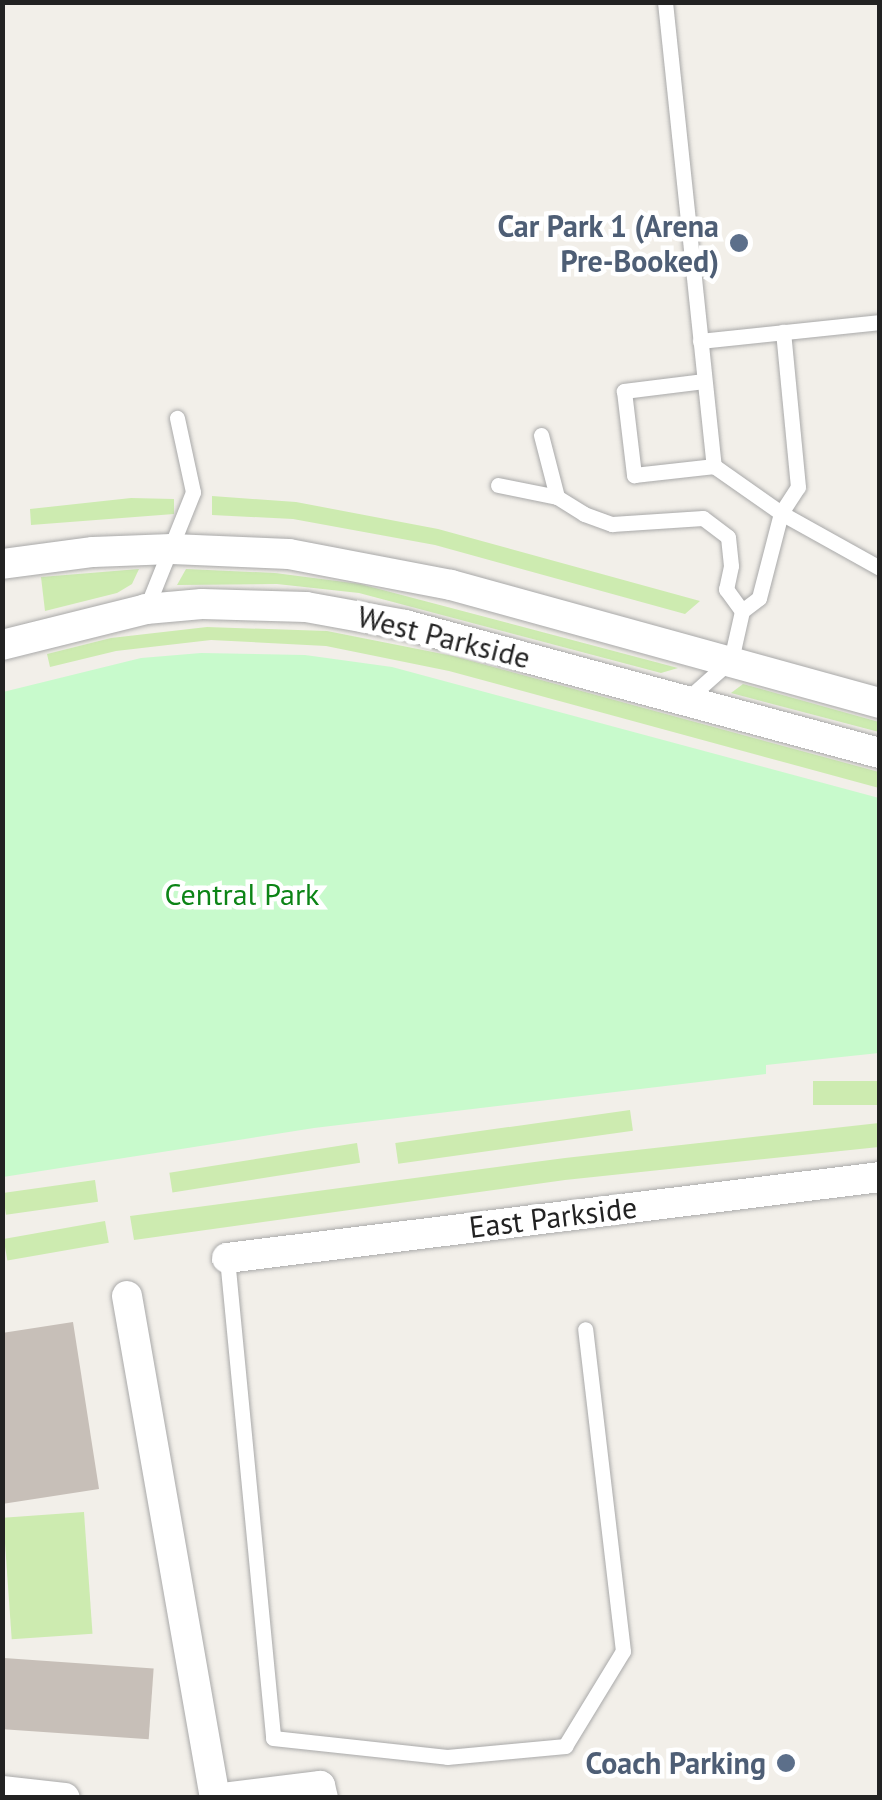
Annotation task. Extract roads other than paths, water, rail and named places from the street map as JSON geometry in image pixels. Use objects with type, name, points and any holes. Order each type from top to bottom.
[{"type":"street","name":"West Parkside","points":[[2,564],[93,552],[230,549],[371,568],[731,660],[880,703]]},
{"type":"street","name":"West Parkside","points":[[2,645],[146,610],[255,604],[348,613],[880,753]]},
{"type":"street","name":"East Parkside","points":[[228,1258],[880,1178]]},
{"type":"street","points":[[127,1296],[215,1798]]},
{"type":"street","points":[[2,1791],[65,1798]]},
{"type":"street","points":[[223,1798],[322,1792]]},
{"type":"lane","points":[[665,2],[714,466]]},
{"type":"lane","points":[[700,341],[880,322]]},
{"type":"lane","points":[[686,700],[731,660],[742,611],[760,598],[782,513],[798,487],[782,332]]},
{"type":"lane","points":[[704,381],[624,391],[634,475],[714,466],[782,513],[880,568]]},
{"type":"lane","points":[[146,610],[192,492],[177,418]]},
{"type":"lane","points":[[541,435],[557,497]]},
{"type":"lane","points":[[498,485],[557,497],[612,524],[704,518],[728,537],[732,566],[726,588],[742,611]]},
{"type":"lane","points":[[228,1258],[273,1738],[447,1757],[565,1746],[623,1651],[584,1328]]},
{"type":"place","name":"Car Park 1 (Arena Pre-Booked)","points":[[739,243]]},
{"type":"place","name":"Coach Parking","points":[[786,1763]]},
{"type":"park label","name":"Central Park","points":[[242,894]]}]
